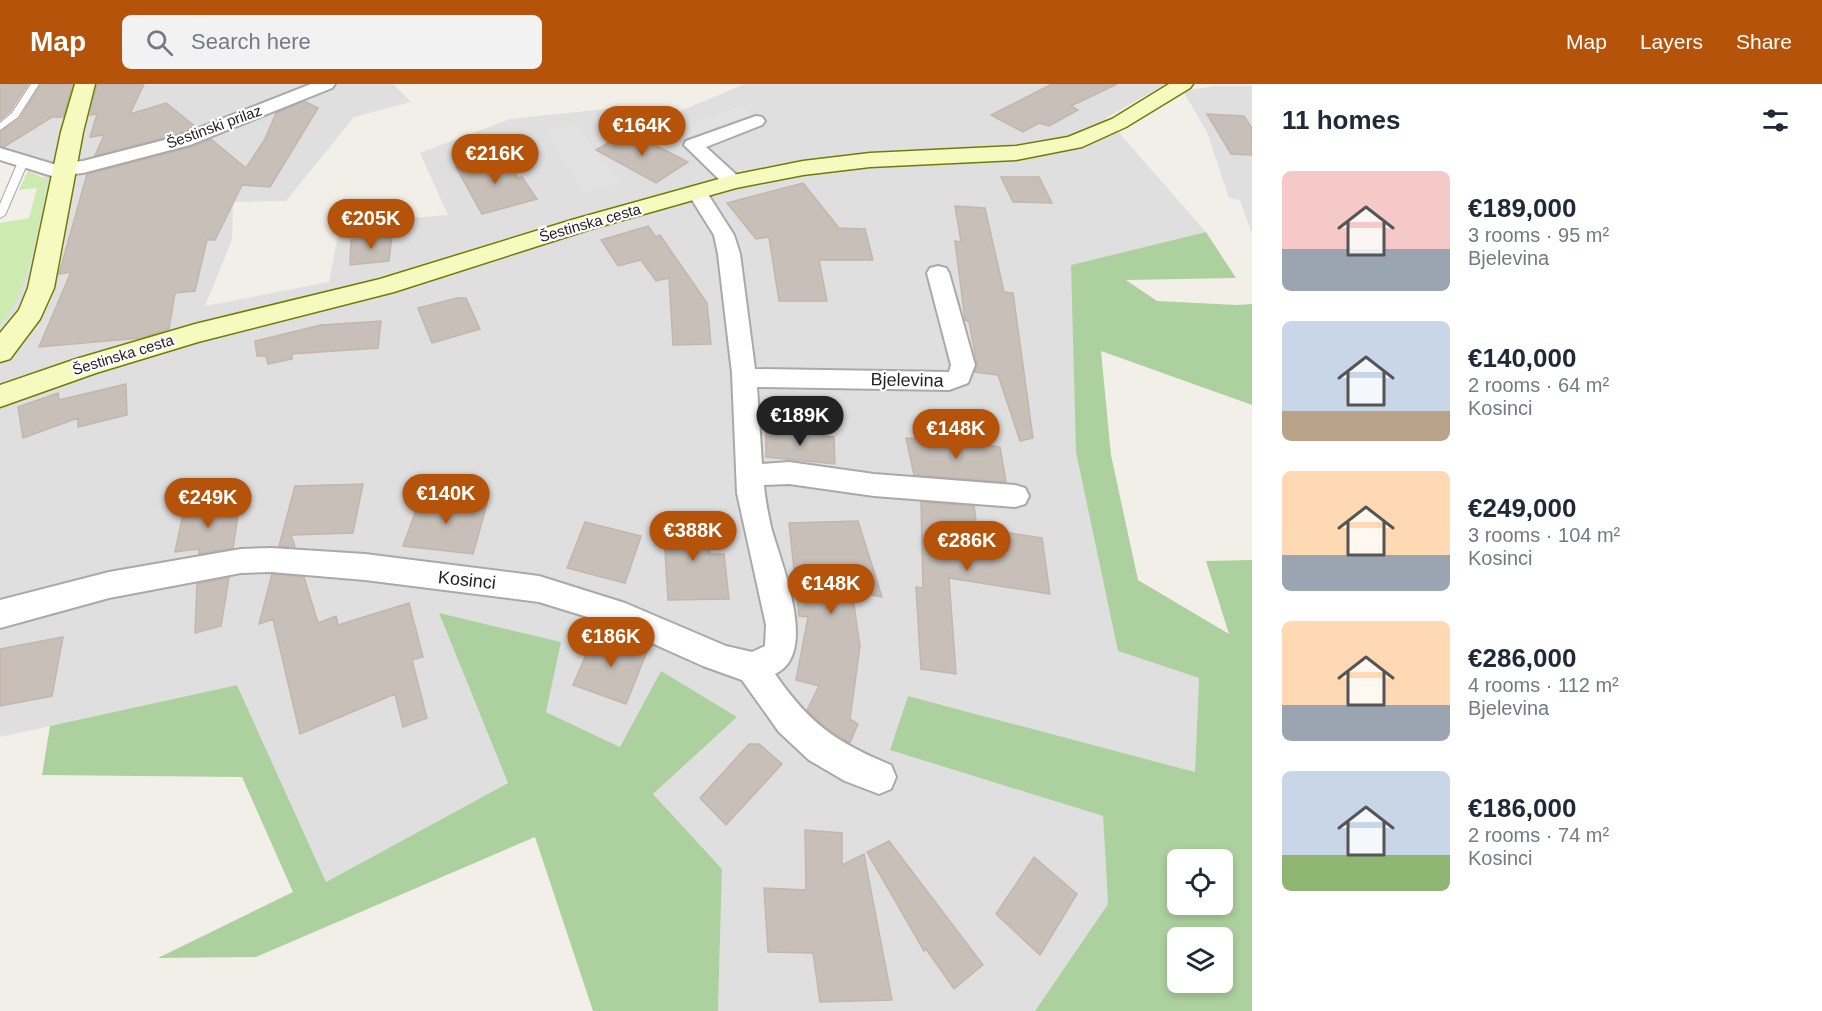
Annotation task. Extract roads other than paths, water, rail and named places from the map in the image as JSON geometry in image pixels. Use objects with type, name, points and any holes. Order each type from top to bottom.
[{"type":"main road","points":[[0,352],[23,325],[37,300],[64,170],[85,84]]},
{"type":"main road","name":"Šestinska cesta","points":[[0,396],[76,369],[195,333],[385,286],[583,224],[732,183],[803,168],[870,160],[989,155],[1056,147],[1102,132],[1183,84]]},
{"type":"street","name":"Šestinski prilaz","points":[[64,170],[183,141],[326,84]]},
{"type":"street","points":[[732,183],[693,145],[756,121]]},
{"type":"street","points":[[0,154],[52,170],[64,170]]},
{"type":"street","points":[[697,192],[719,225],[727,243],[744,378],[750,475],[757,524],[778,610],[779,651],[770,661],[752,667],[773,700],[813,744],[835,759],[879,777]]},
{"type":"street","name":"Bjelevina","points":[[744,378],[949,381],[958,379],[963,365],[938,273]]},
{"type":"street","points":[[750,475],[789,473],[874,485],[1015,496]]},
{"type":"street","name":"Kosinci","points":[[0,614],[66,595],[171,572],[241,561],[365,567],[539,589],[566,596],[650,627],[727,663],[752,667]]},
{"type":"lane","points":[[0,126],[15,115],[35,84]]},
{"type":"lane","points":[[0,215],[23,162]]}]
